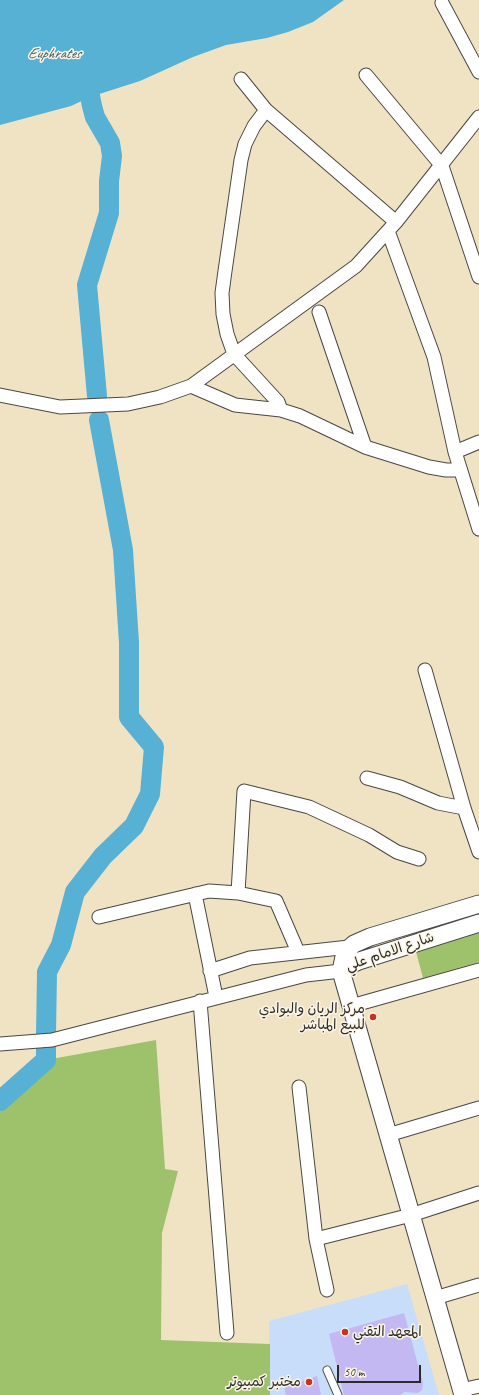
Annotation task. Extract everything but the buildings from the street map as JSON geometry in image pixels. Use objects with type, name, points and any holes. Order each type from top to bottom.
[{"type":"street","points":[[442,3],[479,72]]},
{"type":"street","points":[[366,75],[442,166],[479,277]]},
{"type":"street","points":[[241,79],[266,110],[392,226],[434,357],[455,452],[479,529]]},
{"type":"street","points":[[266,110],[254,126],[245,144],[241,160],[222,293],[223,314],[226,334],[234,354],[278,402],[281,410]]},
{"type":"street","points":[[0,395],[60,407],[128,404],[160,397],[191,386],[356,266],[392,226],[442,166],[479,117]]},
{"type":"street","points":[[319,312],[364,447]]},
{"type":"street","points":[[191,386],[235,405],[281,410],[300,416],[364,447],[433,468],[460,470]]},
{"type":"street","points":[[455,452],[479,442]]},
{"type":"street","points":[[425,670],[464,808],[479,852]]},
{"type":"street","points":[[367,778],[400,787],[438,803],[464,808]]},
{"type":"street","points":[[238,893],[244,791],[309,807],[369,835],[397,852],[419,859]]},
{"type":"street","points":[[99,917],[209,891],[238,893],[276,901],[298,952]]},
{"type":"street","points":[[195,894],[216,997]]},
{"type":"street","name":"شارع الامام علي","points":[[341,971],[343,958],[349,947],[370,937],[479,904]]},
{"type":"street","name":"شارع الامام علي","points":[[341,971],[359,961],[479,923]]},
{"type":"street","points":[[210,970],[250,958],[349,947]]},
{"type":"street","points":[[351,1006],[479,970]]},
{"type":"street","points":[[0,1044],[52,1040],[306,975],[341,971],[462,1393],[479,1386]]},
{"type":"street","points":[[200,1001],[227,1333]]},
{"type":"street","points":[[299,1087],[316,1239],[328,1290]]},
{"type":"street","points":[[388,1135],[479,1108]]},
{"type":"street","points":[[316,1239],[411,1215],[479,1193]]},
{"type":"street","points":[[435,1298],[479,1285]]},
{"type":"lane","points":[[327,1370],[338,1395]]},
{"type":"shaded area","name":"المعهد التقني","points":[[407,1284],[439,1395],[270,1395],[269,1321]]},
{"type":"green space","points":[[479,929],[479,962],[423,978],[415,948]]},
{"type":"green space","points":[[156,1040],[165,1169],[178,1171],[162,1233],[161,1340],[270,1344],[270,1395],[0,1395],[0,1101],[46,1060]]},
{"type":"water","name":"Euphrates","points":[[0,0],[344,0],[313,22],[288,32],[267,38],[226,45],[193,57],[140,81],[90,97],[71,106],[0,125]]},
{"type":"waterway","points":[[85,71],[95,117],[110,143],[112,156],[109,181],[109,213],[87,285],[97,396]]},
{"type":"waterway","points":[[46,1035],[47,972],[61,945],[75,892],[103,856],[134,826],[150,794],[154,747],[129,717],[129,643],[123,550],[99,420]]},
{"type":"waterway","points":[[0,1101],[46,1060],[46,1043]]},
{"type":"place","name":"مركز الريان والبوادي للبيع المباشر","points":[[373,1017]]},
{"type":"place","name":"المعهد التقني","points":[[345,1332]]},
{"type":"place","name":"مختبر كمبيوتر","points":[[309,1382]]}]
